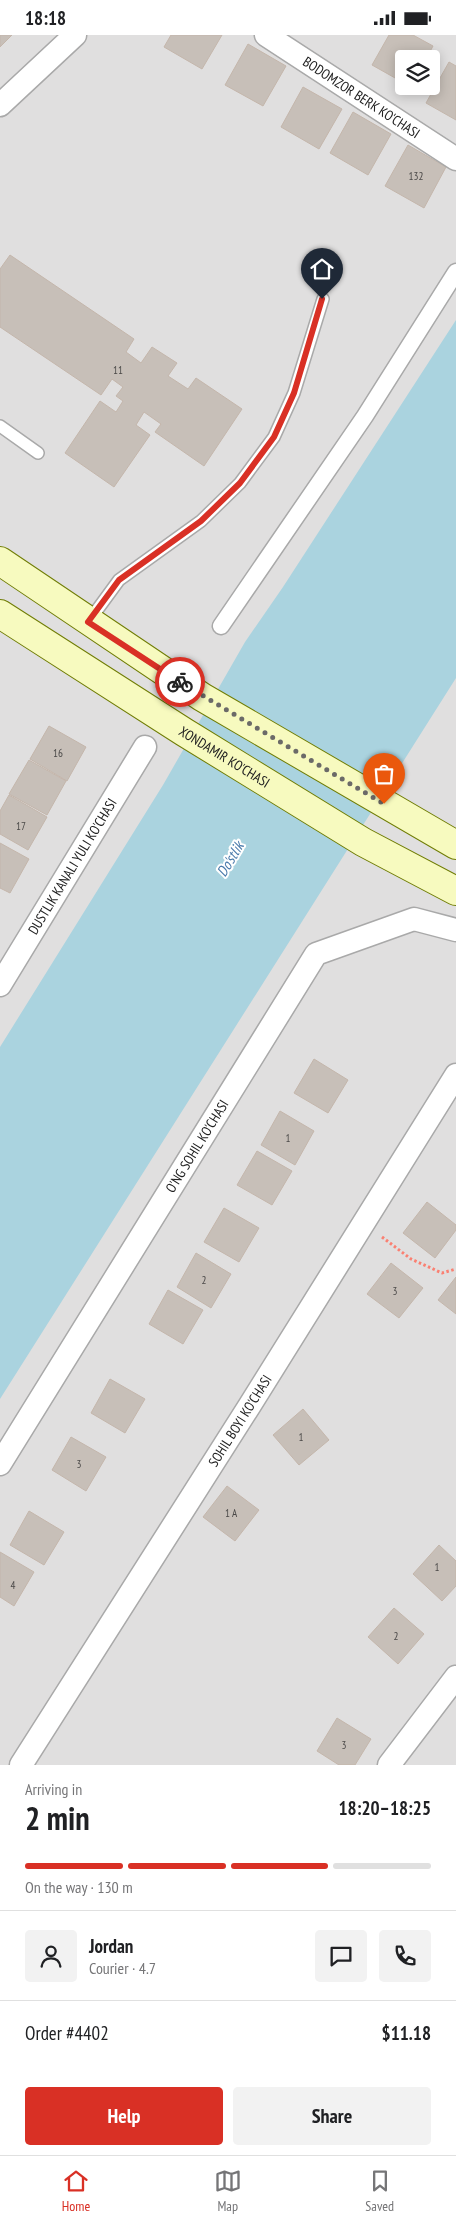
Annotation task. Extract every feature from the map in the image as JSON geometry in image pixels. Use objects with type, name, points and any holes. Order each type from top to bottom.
[{"type":"main road","points":[[0,561],[202,697],[456,845]]},
{"type":"main road","name":"XONDAMIR KO'CHASI","points":[[0,614],[184,732],[363,842],[456,891]]},
{"type":"street","points":[[0,105],[75,35]]},
{"type":"street","name":"BODOMZOR BERK KO'CHASI","points":[[266,35],[456,159]]},
{"type":"street","points":[[221,626],[365,416],[456,272]]},
{"type":"street","name":"DUSTLIK KANALI YULI KO'CHASI","points":[[0,985],[145,747]]},
{"type":"street","name":"O'NG SOHIL KO'CHASI","points":[[0,1464],[316,953],[414,919],[456,930]]},
{"type":"street","name":"SOHIL BOYI KO'CHASI","points":[[21,1765],[456,1075]]},
{"type":"street","points":[[388,1765],[456,1677]]},
{"type":"lane","points":[[88,622],[119,580],[201,521],[240,483],[274,437],[294,393],[322,299]]},
{"type":"lane","points":[[0,426],[38,453]]},
{"type":"path","points":[[364,1223],[411,1259],[442,1273],[456,1269]]},
{"type":"shaded area","points":[[0,35],[456,35],[456,1765],[0,1765]]},
{"type":"water","name":"Do'stlik","points":[[456,320],[456,678],[0,1399],[0,1047],[163,785],[245,642],[283,587]]},
{"type":"building","points":[[0,35],[12,35],[0,47]]},
{"type":"building","points":[[171,35],[222,35],[202,69],[164,47]]},
{"type":"building","points":[[389,35],[413,35],[433,46],[431,50],[395,50],[395,78],[372,65]]},
{"type":"building","points":[[248,44],[286,66],[263,106],[225,85]]},
{"type":"building","points":[[449,62],[456,66],[456,120],[426,103],[430,95],[440,95],[440,78]]},
{"type":"building","points":[[303,87],[342,109],[319,149],[281,127]]},
{"type":"building","points":[[353,112],[391,134],[368,175],[330,153]]},
{"type":"building","points":[[408,145],[446,167],[424,208],[385,186]]},
{"type":"building","points":[[10,255],[134,339],[126,352],[141,363],[152,347],[177,363],[168,376],[188,389],[196,378],[242,409],[204,466],[155,432],[161,424],[144,412],[136,425],[150,435],[114,487],[65,453],[100,401],[116,412],[123,401],[116,396],[123,387],[112,379],[101,395],[0,327],[0,269]]},
{"type":"building","points":[[49,726],[86,747],[67,781],[30,759]]},
{"type":"building","points":[[29,760],[66,781],[47,815],[9,794]]},
{"type":"building","points":[[9,795],[47,817],[28,850],[0,834],[0,811]]},
{"type":"building","points":[[0,843],[29,859],[10,893],[0,888]]},
{"type":"building","points":[[314,1059],[348,1080],[328,1113],[294,1093]]},
{"type":"building","points":[[280,1111],[314,1131],[295,1165],[261,1145]]},
{"type":"building","points":[[257,1151],[292,1171],[272,1205],[237,1185]]},
{"type":"building","points":[[427,1202],[456,1225],[456,1230],[435,1258],[403,1233]]},
{"type":"building","points":[[224,1208],[259,1228],[239,1262],[204,1242]]},
{"type":"building","points":[[196,1253],[231,1274],[211,1308],[177,1287]]},
{"type":"building","points":[[391,1263],[423,1288],[399,1318],[367,1294]]},
{"type":"building","points":[[456,1277],[456,1314],[438,1300]]},
{"type":"building","points":[[168,1290],[203,1310],[183,1344],[149,1324]]},
{"type":"building","points":[[110,1379],[145,1399],[125,1433],[91,1413]]},
{"type":"building","points":[[303,1409],[329,1440],[299,1465],[273,1435]]},
{"type":"building","points":[[71,1437],[106,1457],[86,1491],[52,1470]]},
{"type":"building","points":[[227,1486],[259,1510],[235,1541],[203,1517]]},
{"type":"building","points":[[29,1511],[64,1532],[44,1565],[10,1545]]},
{"type":"building","points":[[439,1545],[456,1561],[456,1586],[442,1601],[413,1574]]},
{"type":"building","points":[[0,1552],[34,1572],[14,1606],[0,1597]]},
{"type":"building","points":[[394,1608],[424,1634],[398,1664],[368,1637]]},
{"type":"building","points":[[337,1718],[371,1739],[355,1765],[339,1765],[317,1751]]},
{"type":"way so far","points":[[180,682],[202,697],[384,804]]},
{"type":"route","points":[[180,682],[88,622],[119,580],[201,521],[240,483],[274,437],[294,393],[322,299]]}]
